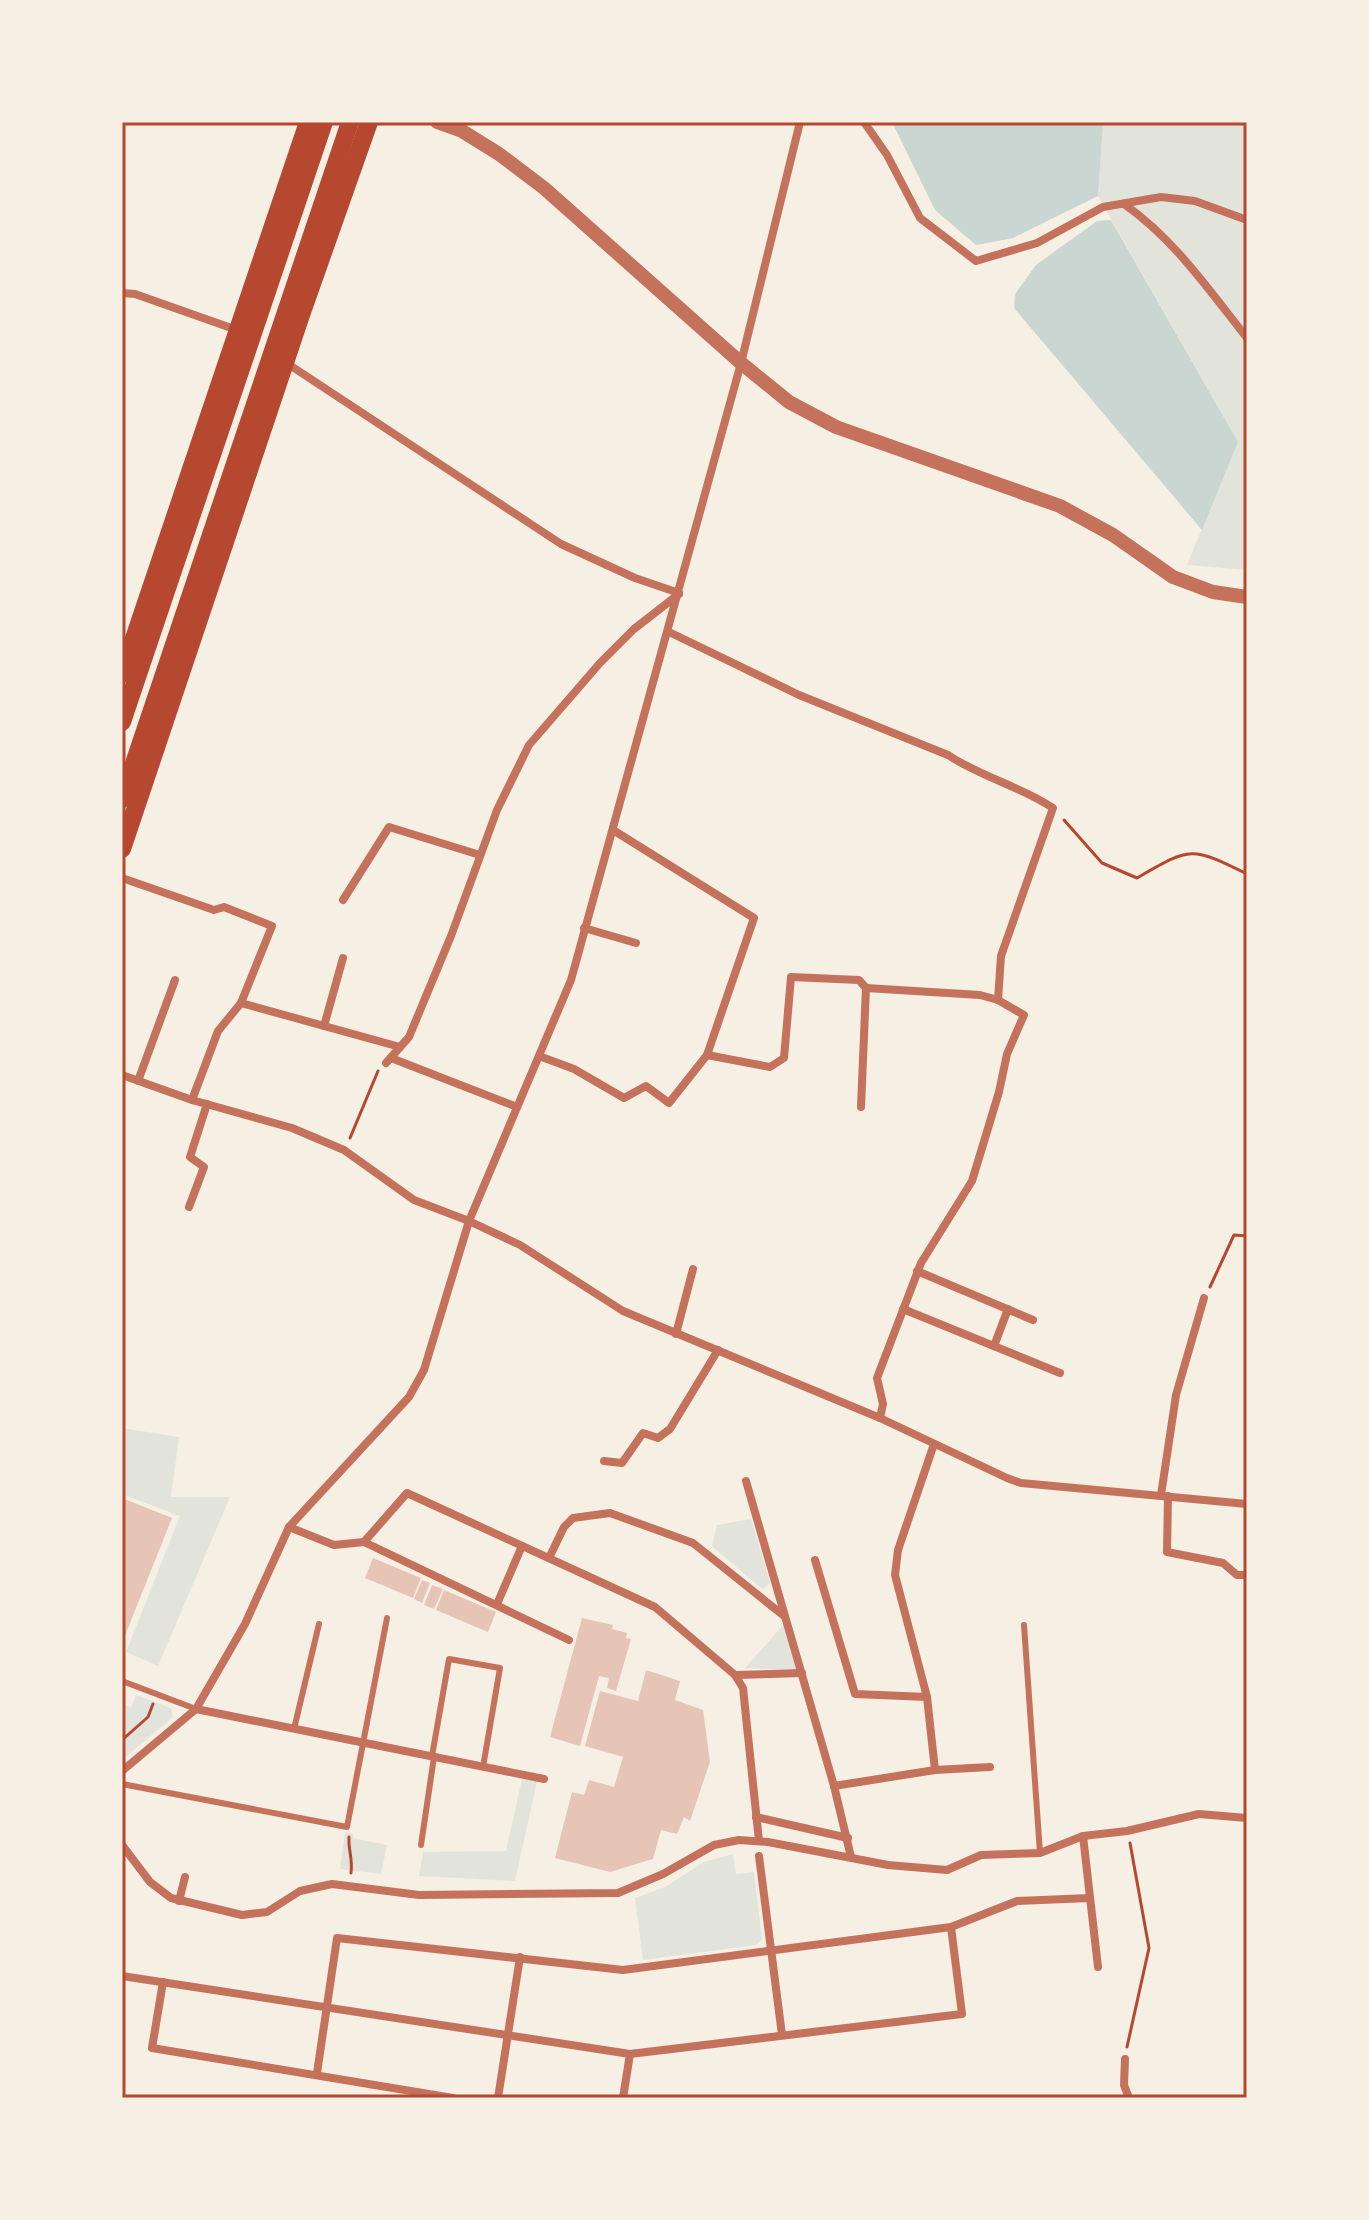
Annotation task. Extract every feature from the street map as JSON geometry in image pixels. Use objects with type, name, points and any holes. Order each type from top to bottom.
[{"type":"main road","points":[[122,674],[308,122]]},
{"type":"main road","points":[[122,722],[324,122]]},
{"type":"main road","points":[[122,799],[350,122]]},
{"type":"main road","points":[[122,849],[369,122]]},
{"type":"street","points":[[437,122],[462,131],[544,188],[789,402],[836,427],[1060,506],[1113,535],[1173,577],[1213,592],[1247,597]]},
{"type":"street","points":[[122,1771],[196,1709],[245,1624],[289,1527],[409,1397],[424,1370],[469,1221],[571,980],[741,363],[800,122]]},
{"type":"street","points":[[864,122],[887,155],[920,218],[976,261],[1037,243],[1103,207],[1161,197],[1195,201],[1247,220]]},
{"type":"street","points":[[1124,204],[1147,220],[1190,265],[1247,338]]},
{"type":"street","points":[[122,293],[135,294],[237,330]]},
{"type":"street","points":[[285,362],[561,544],[635,578],[679,593]]},
{"type":"street","points":[[517,1107],[388,1061],[409,1037],[497,810],[529,745],[623,640],[679,593]]},
{"type":"street","points":[[669,632],[799,695],[948,755],[1053,808],[1001,956],[998,1000]]},
{"type":"street","points":[[343,900],[389,827],[480,855]]},
{"type":"street","points":[[539,1056],[574,1069],[624,1098],[646,1086],[669,1103],[707,1055],[754,918],[613,830]]},
{"type":"street","points":[[122,878],[214,910],[224,907],[272,926],[241,1003],[218,1031],[192,1100]]},
{"type":"street","points":[[584,928],[636,943]]},
{"type":"street","points":[[324,1026],[343,958]]},
{"type":"street","points":[[707,1055],[770,1067],[784,1058],[791,977],[859,980],[866,988],[861,1107]]},
{"type":"street","points":[[138,1081],[175,980]]},
{"type":"street","points":[[866,988],[980,995],[998,1000],[1024,1015],[1007,1054],[972,1181],[917,1271],[877,1378],[883,1404],[880,1418]]},
{"type":"street","points":[[241,1003],[400,1047]]},
{"type":"street","points":[[122,1075],[192,1100],[292,1128],[344,1150],[414,1200],[520,1245],[623,1311],[880,1418],[1021,1483],[1247,1504]]},
{"type":"street","points":[[189,1207],[204,1167],[190,1157],[207,1104]]},
{"type":"street","points":[[676,1334],[693,1269]]},
{"type":"street","points":[[917,1271],[1033,1320]]},
{"type":"street","points":[[1204,1298],[1176,1395],[1165,1495],[1167,1552],[1223,1563],[1237,1575],[1247,1575]]},
{"type":"street","points":[[903,1309],[1060,1373]]},
{"type":"street","points":[[994,1346],[1008,1309]]},
{"type":"street","points":[[604,1461],[622,1463],[643,1433],[658,1438],[670,1429],[718,1350]]},
{"type":"street","points":[[934,1444],[898,1550],[895,1575],[927,1697],[935,1770]]},
{"type":"street","points":[[746,1481],[834,1786],[851,1857]]},
{"type":"street","points":[[364,1542],[407,1493],[655,1607],[735,1675],[743,1688],[759,1841]]},
{"type":"street","points":[[549,1558],[564,1527],[573,1518],[610,1513],[693,1543],[785,1616]]},
{"type":"street","points":[[289,1527],[334,1545],[364,1542],[569,1640]]},
{"type":"street","points":[[497,1604],[522,1546]]},
{"type":"street","points":[[815,1560],[855,1694],[927,1697]]},
{"type":"street","points":[[735,1675],[802,1673]]},
{"type":"street","points":[[196,1709],[544,1779]]},
{"type":"street","points":[[834,1786],[935,1770],[990,1767]]},
{"type":"street","points":[[122,1845],[150,1882],[179,1901],[242,1915],[267,1912],[300,1891],[332,1884],[419,1895],[618,1893],[663,1874],[714,1845],[739,1840],[911,1869],[947,1870],[981,1855],[1040,1853],[1083,1836],[1127,1831],[1199,1814],[1247,1818]]},
{"type":"street","points":[[756,1817],[848,1838]]},
{"type":"street","points":[[1083,1836],[1098,1967]]},
{"type":"street","points":[[759,1856],[782,2035]]},
{"type":"street","points":[[179,1901],[185,1877]]},
{"type":"street","points":[[317,2073],[337,1938],[623,1970],[951,1927],[1017,1901],[1090,1898]]},
{"type":"street","points":[[122,1976],[630,2054],[962,2014],[951,1927]]},
{"type":"street","points":[[498,2098],[520,1957]]},
{"type":"street","points":[[163,1982],[152,2048],[453,2098]]},
{"type":"street","points":[[623,2098],[630,2054]]},
{"type":"street","points":[[1125,2059],[1124,2085],[1129,2098]]},
{"type":"lane","points":[[122,1784],[347,1827],[387,1618]]},
{"type":"lane","points":[[294,1729],[319,1624]]},
{"type":"lane","points":[[1024,1625],[1040,1853]]},
{"type":"lane","points":[[421,1845],[449,1659],[500,1668],[483,1767]]},
{"type":"lane","points":[[122,1681],[196,1709]]},
{"type":"path","points":[[1053,808],[1102,863],[1137,878],[1177,855],[1195,852],[1247,874]]},
{"type":"path","points":[[344,1150],[378,1071],[388,1061]]},
{"type":"path","points":[[1204,1298],[1234,1235],[1247,1236]]},
{"type":"path","points":[[122,1740],[148,1717],[154,1702]]},
{"type":"path","points":[[347,1827],[350,1831],[348,1846],[353,1858],[351,1873]]},
{"type":"path","points":[[1125,2059],[1149,1948],[1127,1831]]},
{"type":"shaded area","points":[[892,122],[1117,122],[1103,125],[1098,196],[1013,238],[976,245],[935,210]]},
{"type":"shaded area","points":[[1117,122],[1247,122],[1247,570],[1187,565],[1238,442],[1098,196],[1103,125]]},
{"type":"shaded area","points":[[1111,220],[1238,442],[1202,530],[1014,308],[1015,294],[1036,265],[1097,221]]},
{"type":"shaded area","points":[[122,1428],[179,1437],[171,1497],[230,1497],[158,1666],[126,1652],[180,1516],[122,1494]]},
{"type":"shaded area","points":[[751,1519],[770,1583],[762,1589],[712,1546],[717,1525]]},
{"type":"shaded area","points":[[785,1623],[797,1670],[745,1668]]},
{"type":"shaded area","points":[[136,1695],[171,1708],[173,1717],[122,1760],[122,1704],[131,1707]]},
{"type":"shaded area","points":[[522,1779],[537,1782],[515,1881],[419,1876],[423,1852],[506,1851]]},
{"type":"shaded area","points":[[345,1832],[353,1834],[353,1838],[387,1845],[381,1874],[340,1869]]},
{"type":"shaded area","points":[[733,1854],[736,1874],[754,1872],[762,1939],[756,1945],[643,1960],[635,1898],[665,1887],[704,1862]]},
{"type":"building","points":[[122,1498],[172,1518],[122,1643]]},
{"type":"building","points":[[373,1558],[421,1578],[413,1598],[365,1578]]},
{"type":"building","points":[[422,1580],[430,1583],[422,1603],[414,1599]]},
{"type":"building","points":[[432,1585],[443,1589],[434,1609],[424,1605]]},
{"type":"building","points":[[444,1590],[496,1612],[488,1632],[436,1610]]},
{"type":"building","points":[[582,1618],[613,1625],[612,1629],[627,1633],[626,1638],[631,1639],[616,1691],[607,1688],[609,1678],[599,1676],[580,1746],[550,1737]]},
{"type":"building","points":[[646,1670],[680,1681],[675,1700],[703,1710],[710,1762],[690,1821],[684,1817],[677,1834],[661,1830],[653,1859],[610,1872],[555,1858],[572,1792],[584,1795],[589,1780],[614,1787],[623,1757],[585,1746],[600,1691],[638,1701]]}]
